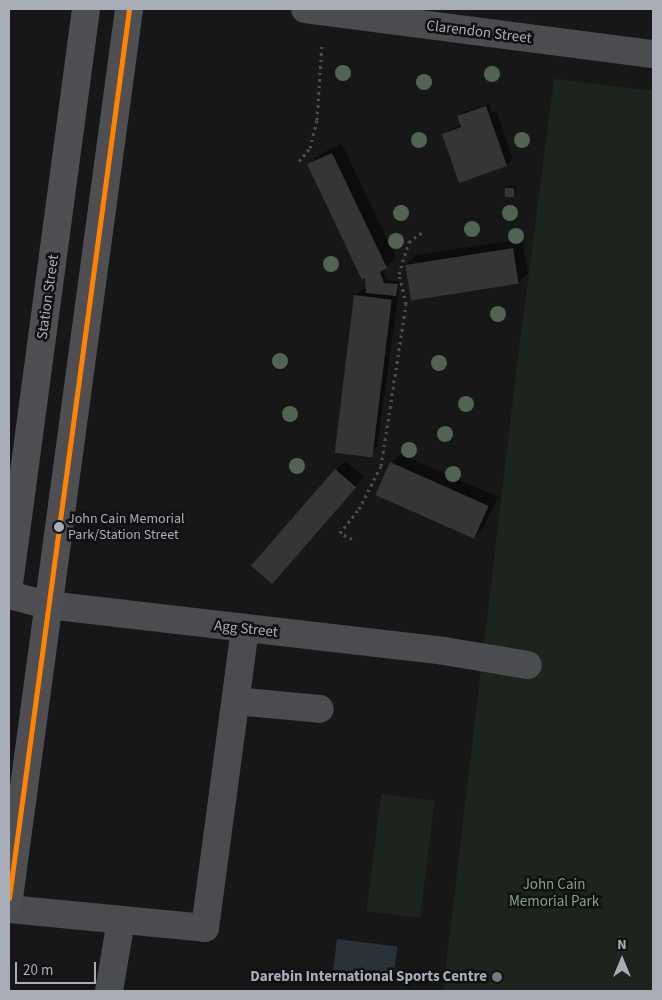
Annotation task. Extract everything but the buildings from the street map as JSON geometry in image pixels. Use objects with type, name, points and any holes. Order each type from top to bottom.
[{"type":"main road","name":"Station Street","points":[[9,584],[86,9]]},
{"type":"main road","points":[[9,898],[128,9]]},
{"type":"main road","points":[[9,595],[48,605]]},
{"type":"street","name":"Clarendon Street","points":[[306,9],[653,54]]},
{"type":"street","name":"Agg Street","points":[[48,605],[444,651],[528,665]]},
{"type":"street","points":[[9,909],[205,928],[245,629]]},
{"type":"street","points":[[236,700],[320,709]]},
{"type":"street","points":[[109,991],[120,920]]},
{"type":"path","points":[[299,161],[310,148],[317,120],[322,43]]},
{"type":"path","points":[[352,539],[340,532],[359,508],[381,466],[406,304],[399,274],[409,242],[423,232]]},
{"type":"green space","name":"John Cain Memorial Park","points":[[554,79],[653,91],[653,991],[443,991],[516,373]]},
{"type":"green space","points":[[381,794],[435,801],[420,918],[367,911]]},
{"type":"shaded area","points":[[337,939],[398,946],[394,977],[333,970]]},
{"type":"transit line","points":[[9,898],[129,9]]},
{"type":"place","name":"John Cain Memorial Park/Station Street","points":[[59,527]]},
{"type":"place","name":"Darebin International Sports Centre","points":[[497,977]]}]
